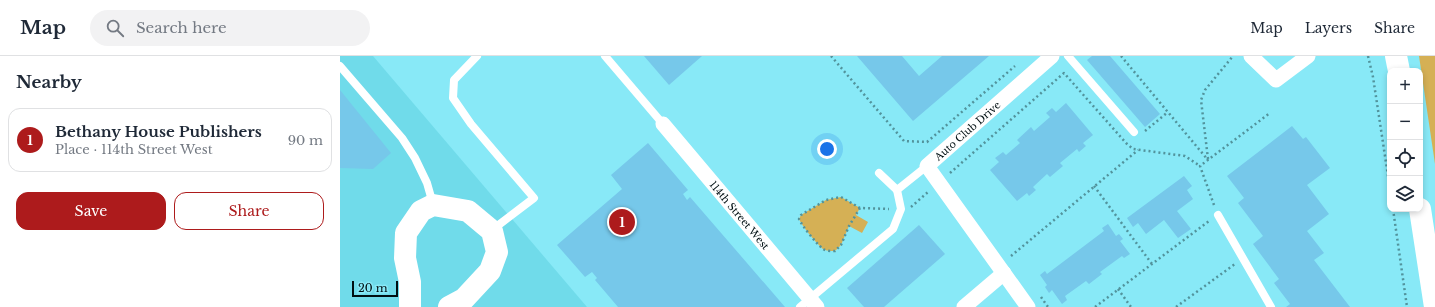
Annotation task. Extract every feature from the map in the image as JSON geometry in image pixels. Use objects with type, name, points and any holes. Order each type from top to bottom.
[{"type":"street","name":"Auto Club Drive","points":[[1028,307],[927,166],[1052,56]]},
{"type":"street","points":[[1251,56],[1276,80],[1308,56]]},
{"type":"street","points":[[1396,56],[1398,68]]},
{"type":"street","name":"114th Street West","points":[[663,124],[809,304]]},
{"type":"street","points":[[410,307],[410,282],[405,258],[406,233],[421,211],[433,205],[468,211],[492,231],[497,252],[490,271],[464,299],[449,307]]},
{"type":"street","points":[[1420,212],[1435,307]]},
{"type":"street","points":[[964,307],[1004,273]]},
{"type":"lane","points":[[477,56],[454,80],[453,98],[471,124],[534,198],[492,231]]},
{"type":"lane","points":[[605,56],[663,124]]},
{"type":"lane","points":[[1068,56],[1134,132]]},
{"type":"lane","points":[[340,66],[402,138],[415,158],[427,183],[433,205]]},
{"type":"lane","points":[[897,190],[927,166]]},
{"type":"lane","points":[[809,304],[893,229],[900,209],[897,190],[879,173]]},
{"type":"lane","points":[[1218,215],[1272,307]]},
{"type":"path","points":[[831,56],[904,141],[927,142],[1015,66]]},
{"type":"path","points":[[1121,56],[1208,160]]},
{"type":"path","points":[[1208,160],[1201,100],[1205,90],[1233,56]]},
{"type":"path","points":[[1368,56],[1373,77],[1388,176]]},
{"type":"path","points":[[860,208],[849,226],[841,245],[835,251],[823,249],[801,225],[799,219],[802,215],[826,200],[841,197],[860,208],[910,208],[1064,73],[1133,149],[1185,156],[1200,166],[1218,215],[1095,307]]},
{"type":"path","points":[[1134,132],[1145,130],[1168,112]]},
{"type":"path","points":[[1200,166],[1270,113]]},
{"type":"path","points":[[1010,256],[1138,150]]},
{"type":"path","points":[[1094,186],[1152,264]]},
{"type":"path","points":[[1393,212],[1407,307]]},
{"type":"path","points":[[1176,307],[1243,258]]},
{"type":"path","points":[[1118,290],[1131,307]]},
{"type":"shaded area","points":[[340,56],[373,56],[587,307],[340,307]]},
{"type":"shaded area","points":[[1419,56],[1435,56],[1435,164],[1423,83],[1423,68],[1421,68]]},
{"type":"shaded area","points":[[841,197],[860,208],[856,215],[868,222],[862,233],[849,226],[841,245],[835,251],[830,251],[823,249],[813,239],[799,219],[801,215],[826,200]]},
{"type":"building","points":[[644,56],[702,56],[669,85]]},
{"type":"building","points":[[857,56],[902,56],[919,76],[942,56],[989,56],[913,121]]},
{"type":"building","points":[[1092,56],[1110,56],[1160,114],[1145,127],[1087,60]]},
{"type":"building","points":[[340,90],[391,153],[373,169],[340,168]]},
{"type":"building","points":[[1066,103],[1093,135],[1083,143],[1086,146],[1079,152],[1077,149],[1060,163],[1063,166],[1050,177],[1047,174],[1033,187],[1036,190],[1029,196],[1027,193],[1017,201],[990,170],[999,162],[995,158],[1003,152],[1006,155],[1020,143],[1017,140],[1031,127],[1034,131],[1050,117],[1046,113],[1052,108],[1056,112]]},
{"type":"building","points":[[1292,126],[1303,139],[1306,137],[1330,168],[1307,185],[1329,214],[1307,231],[1324,253],[1314,260],[1350,307],[1286,307],[1290,304],[1274,283],[1279,279],[1253,244],[1263,236],[1238,203],[1244,198],[1227,176]]},
{"type":"building","points":[[648,143],[688,190],[683,194],[687,200],[690,197],[785,307],[618,307],[595,280],[597,278],[592,272],[585,277],[557,245],[622,189],[611,175]]},
{"type":"building","points":[[1184,176],[1192,186],[1187,190],[1193,199],[1177,211],[1191,229],[1178,238],[1164,220],[1146,234],[1138,223],[1133,227],[1127,218]]},
{"type":"building","points":[[1108,224],[1116,236],[1119,234],[1123,239],[1120,241],[1130,254],[1124,258],[1122,256],[1100,272],[1102,274],[1089,284],[1086,281],[1065,296],[1067,300],[1062,304],[1052,290],[1049,293],[1045,287],[1047,285],[1040,275],[1045,271],[1047,274],[1104,231],[1102,228]]},
{"type":"building","points":[[919,225],[945,254],[884,307],[864,307],[847,288]]},
{"type":"place","name":"Bethany House Publishers","points":[[622,222]]}]
